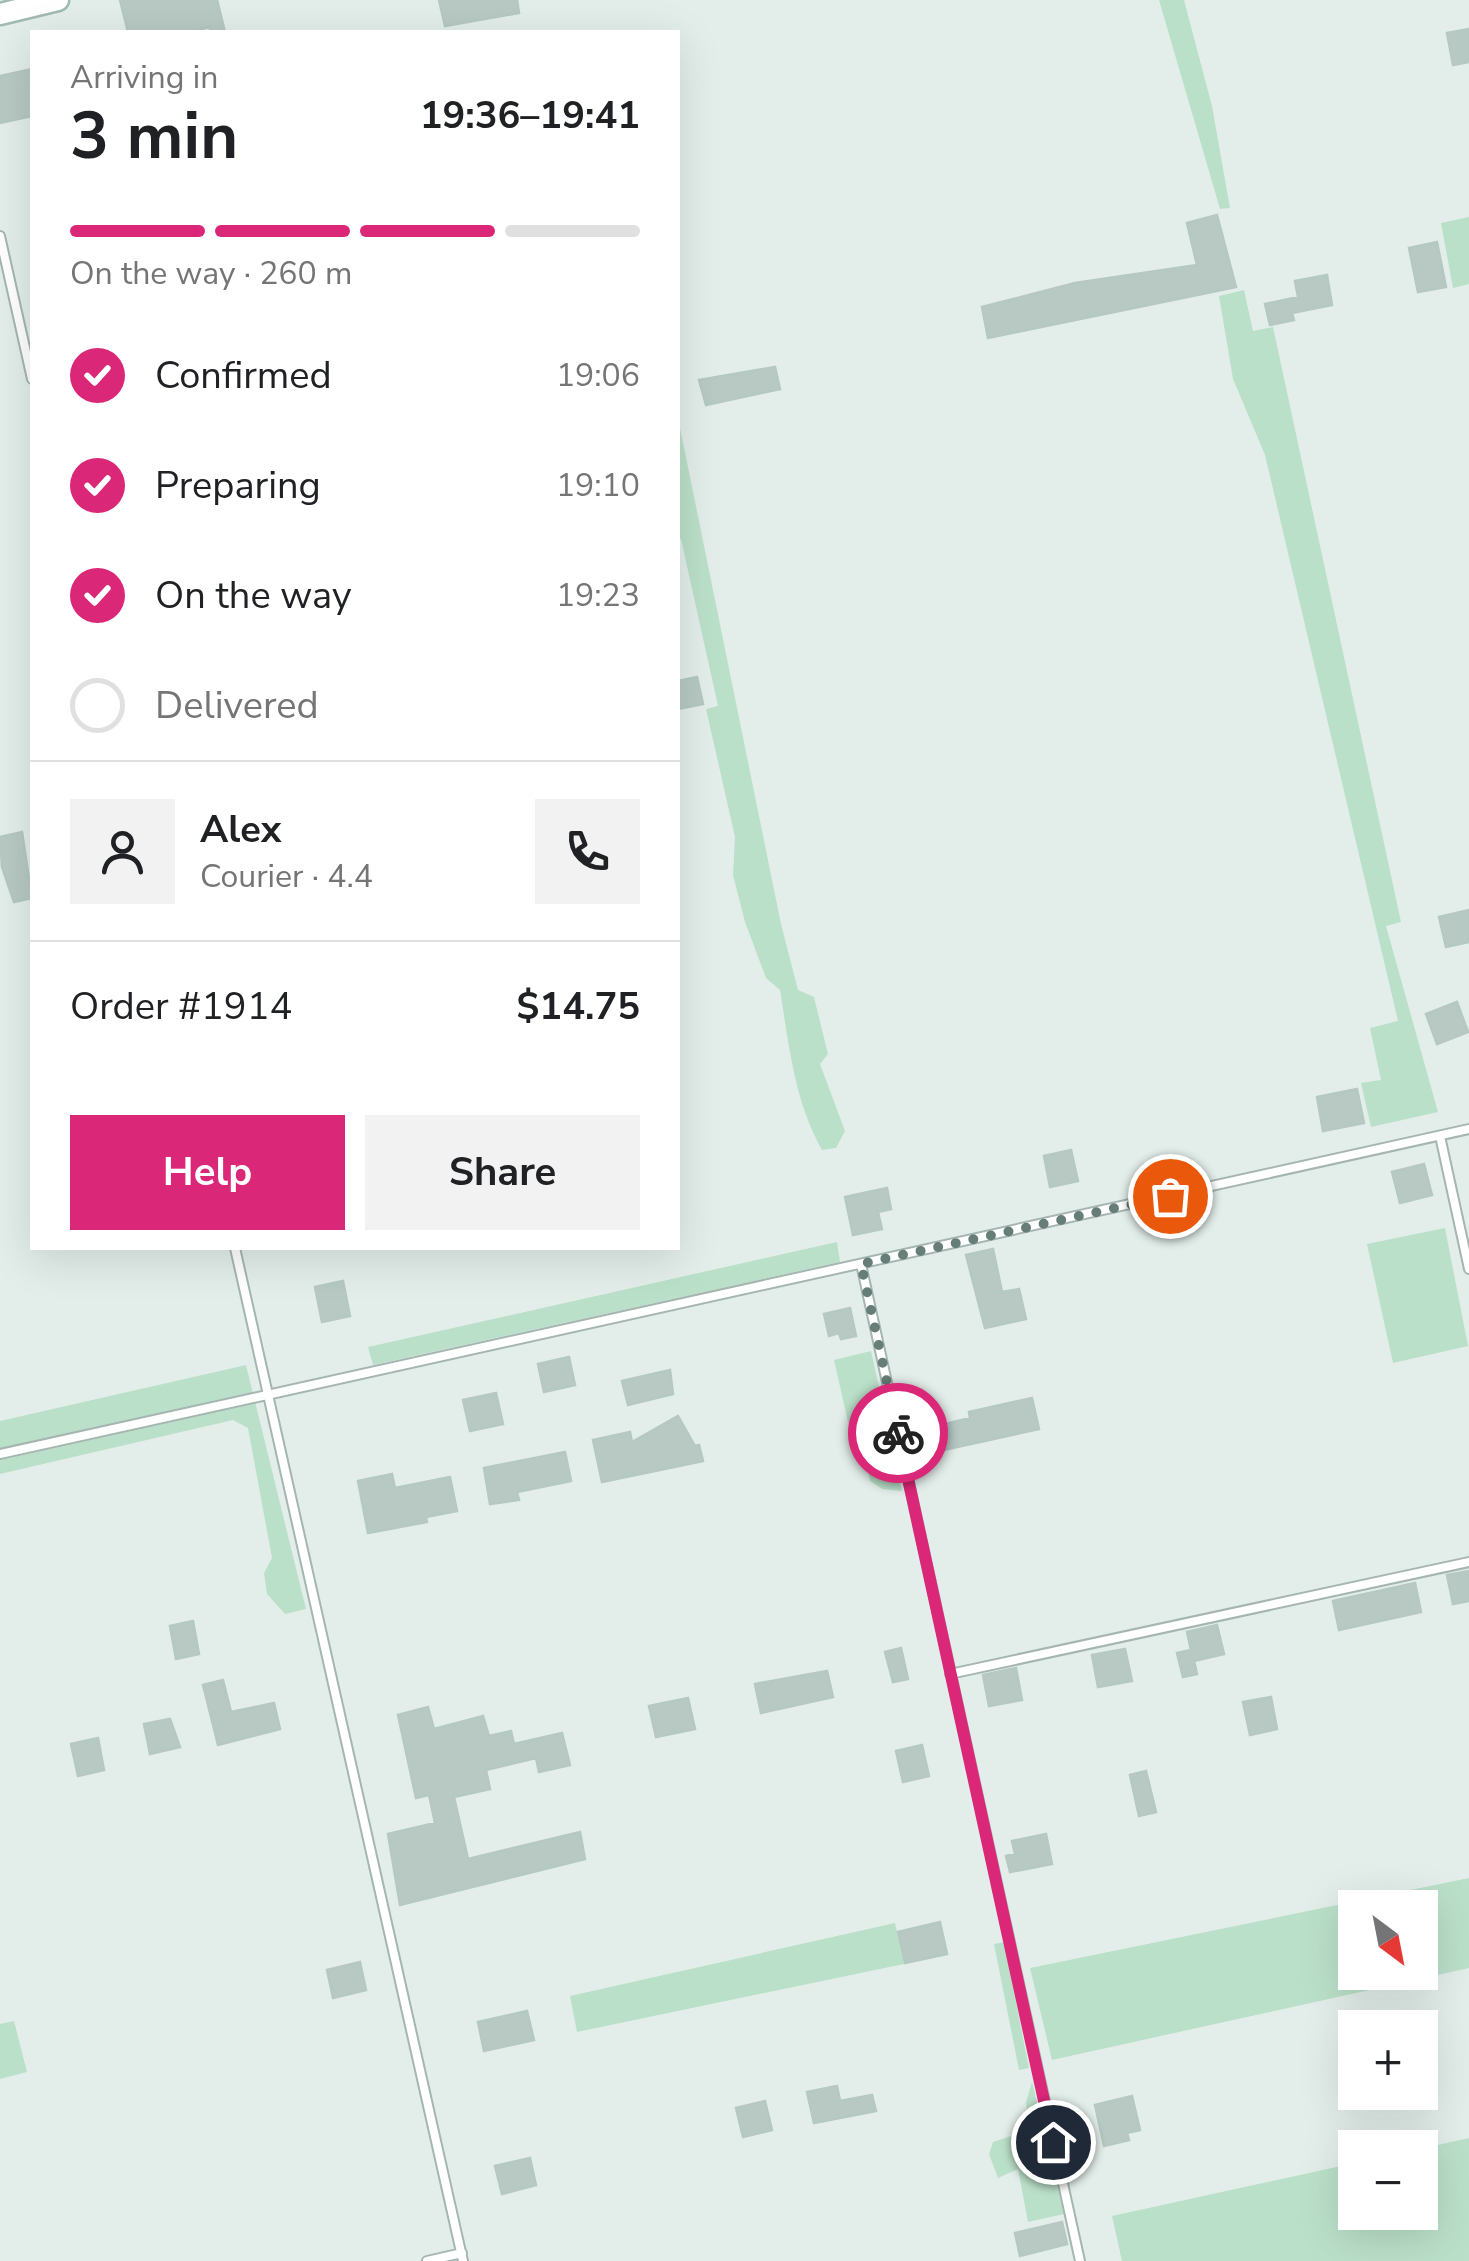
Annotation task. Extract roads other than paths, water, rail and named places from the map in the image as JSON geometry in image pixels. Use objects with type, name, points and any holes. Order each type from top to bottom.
[{"type":"main road","points":[[0,14],[58,0]]},
{"type":"lane","points":[[0,236],[30,370]]},
{"type":"lane","points":[[0,1454],[1469,1129]]},
{"type":"lane","points":[[1440,1136],[1469,1269]]},
{"type":"lane","points":[[234,1250],[462,2257],[427,2261]]},
{"type":"lane","points":[[861,1264],[1080,2261]]},
{"type":"lane","points":[[950,1674],[1469,1562]]}]
